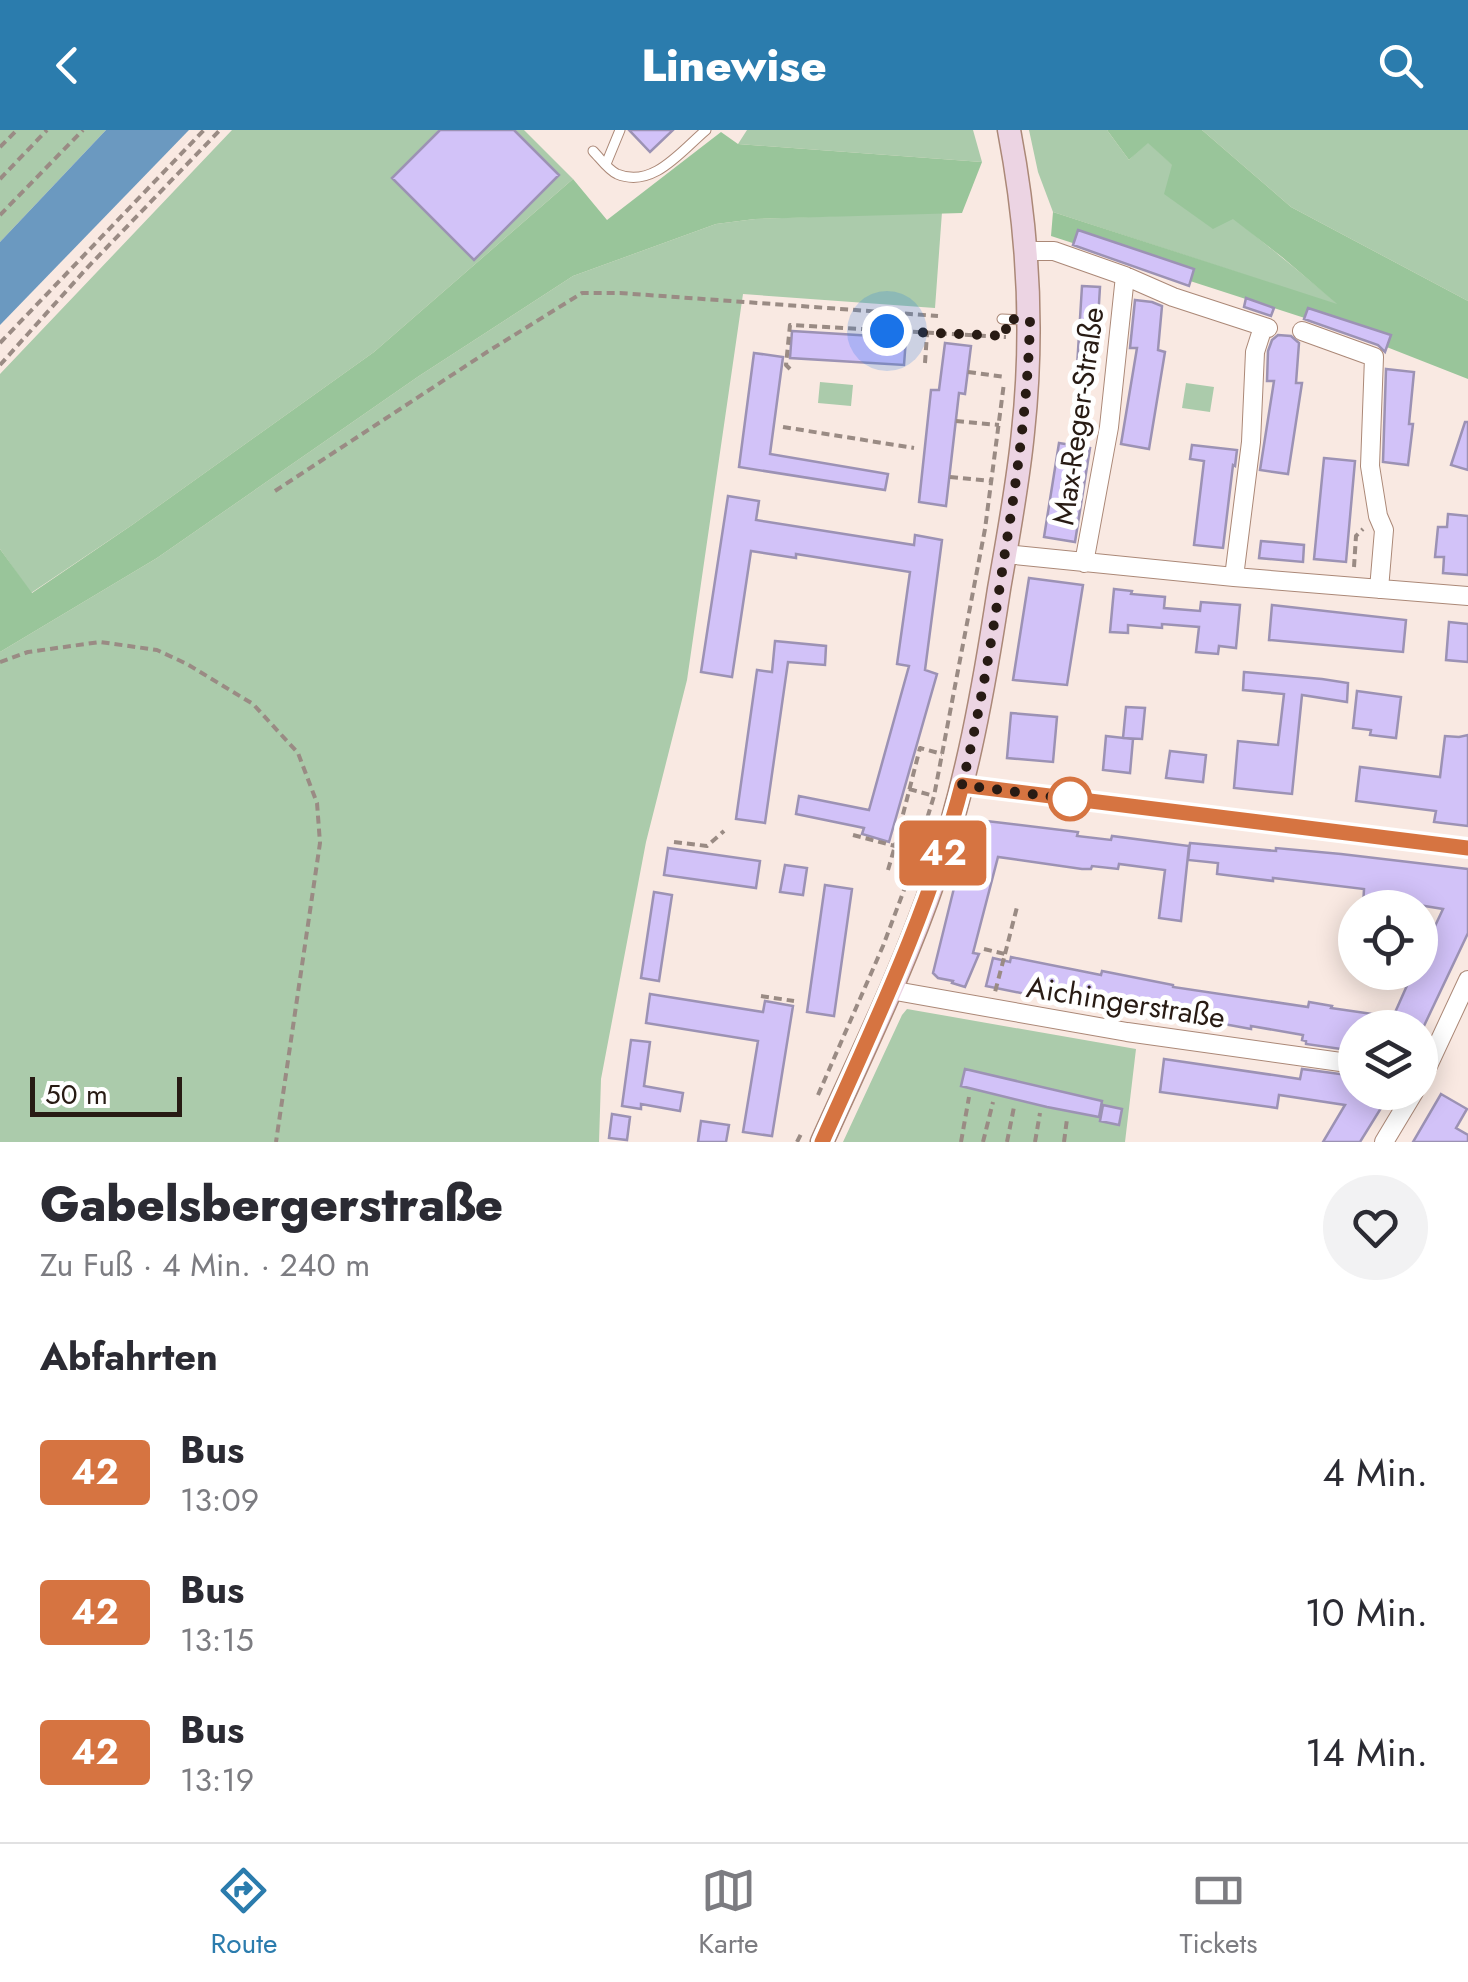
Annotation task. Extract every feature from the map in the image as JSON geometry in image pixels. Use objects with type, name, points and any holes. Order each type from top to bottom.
[{"type":"street","points":[[822,1142],[934,880],[962,785],[988,660],[1024,431],[1030,320],[1020,192],[1008,130]]},
{"type":"street","name":"Max-Reger-Straße","points":[[1025,252],[1054,251],[1265,328],[1255,352],[1251,442],[1234,577]]},
{"type":"street","name":"Max-Reger-Straße","points":[[1084,563],[1109,427],[1125,276]]},
{"type":"street","points":[[1302,331],[1374,357],[1370,466],[1384,530],[1379,589]]},
{"type":"street","name":"Max-Reger-Straße","points":[[1005,554],[1468,596]]},
{"type":"street","points":[[962,785],[1468,848]]},
{"type":"street","points":[[1438,1042],[1468,980]]},
{"type":"street","name":"Aichingerstraße","points":[[890,990],[1127,1032],[1338,1062]]},
{"type":"street","points":[[1384,1142],[1403,1110]]},
{"type":"lane","points":[[606,164],[620,130]]},
{"type":"lane","points":[[593,152],[614,173],[642,179],[706,130]]},
{"type":"lane","points":[[1002,319],[1030,320]]},
{"type":"path","points":[[0,147],[17,130]]},
{"type":"path","points":[[0,179],[48,130]]},
{"type":"path","points":[[0,215],[83,130]]},
{"type":"path","points":[[0,343],[204,130]]},
{"type":"path","points":[[0,365],[220,130]]},
{"type":"path","points":[[275,491],[582,294],[620,293],[938,316]]},
{"type":"path","points":[[790,369],[786,365],[790,325],[1006,336],[1006,350]]},
{"type":"path","points":[[924,363],[927,334]]},
{"type":"path","points":[[813,1106],[883,946],[934,796],[985,529],[1005,364]]},
{"type":"path","points":[[968,372],[1004,377]]},
{"type":"path","points":[[956,421],[999,425]]},
{"type":"path","points":[[783,427],[914,448]]},
{"type":"path","points":[[950,477],[992,481]]},
{"type":"path","points":[[1354,566],[1356,536],[1378,516]]},
{"type":"path","points":[[0,662],[28,652],[100,642],[157,650],[253,704],[298,752],[317,803],[320,842],[276,1142]]},
{"type":"path","points":[[888,870],[920,748],[942,754]]},
{"type":"path","points":[[909,789],[934,796]]},
{"type":"path","points":[[674,842],[706,846],[724,830]]},
{"type":"path","points":[[899,830],[922,837]]},
{"type":"path","points":[[853,835],[895,846]]},
{"type":"path","points":[[991,1008],[1018,908]]},
{"type":"path","points":[[984,949],[1005,954]]},
{"type":"path","points":[[761,996],[794,1002]]},
{"type":"path","points":[[961,1142],[970,1098]]},
{"type":"path","points":[[984,1142],[993,1102]]},
{"type":"path","points":[[1007,1142],[1014,1107]]},
{"type":"path","points":[[1035,1142],[1040,1113]]},
{"type":"path","points":[[1064,1142],[1067,1119]]},
{"type":"path","points":[[797,1142],[805,1124]]},
{"type":"green space","points":[[0,130],[106,130],[0,242]]},
{"type":"green space","points":[[232,130],[524,130],[573,179],[374,352],[31,593],[0,549],[0,374]]},
{"type":"green space","points":[[747,130],[973,130],[982,162],[738,144]]},
{"type":"green space","points":[[1029,130],[1107,130],[1129,160],[1148,142],[1340,306],[1053,212],[1038,172]]},
{"type":"green space","points":[[1107,130],[1202,130],[1291,207],[1468,301],[1468,379],[1351,333],[1051,236],[1053,212],[1337,304],[1233,219],[1213,229],[1164,194],[1172,165],[1148,143],[1129,160]]},
{"type":"green space","points":[[1202,130],[1468,130],[1468,301],[1291,207]]},
{"type":"green space","points":[[721,132],[738,144],[982,162],[962,213],[755,219],[716,224],[573,276],[419,376],[157,558],[0,652],[0,549],[32,593],[374,352],[573,179],[607,220]]},
{"type":"green space","points":[[942,212],[935,308],[743,294],[687,680],[646,842],[601,1079],[599,1142],[0,1142],[0,652],[157,558],[419,376],[573,276],[716,224]]},
{"type":"green space","points":[[820,382],[853,385],[851,406],[818,403]]},
{"type":"green space","points":[[1186,383],[1214,387],[1210,412],[1182,408]]},
{"type":"green space","points":[[907,1009],[1136,1049],[1125,1142],[843,1142]]},
{"type":"water","points":[[106,130],[189,130],[0,325],[0,242]]},
{"type":"building","points":[[440,130],[514,130],[559,175],[474,260],[392,178]]},
{"type":"building","points":[[629,130],[673,130],[650,152]]},
{"type":"building","points":[[1078,230],[1194,269],[1189,286],[1073,245]]},
{"type":"building","points":[[1082,286],[1100,287],[1094,384],[1076,383]]},
{"type":"building","points":[[1246,298],[1274,308],[1271,316],[1244,307]]},
{"type":"building","points":[[1135,300],[1162,306],[1158,350],[1165,352],[1149,449],[1121,444],[1137,348],[1130,348]]},
{"type":"building","points":[[1308,308],[1391,335],[1385,352],[1378,345],[1304,319]]},
{"type":"building","points":[[792,331],[906,338],[904,365],[790,358]]},
{"type":"building","points":[[1278,335],[1291,336],[1299,343],[1296,383],[1302,383],[1288,474],[1260,470],[1274,381],[1267,381],[1268,351]]},
{"type":"building","points":[[945,343],[971,346],[965,394],[959,393],[946,506],[919,502],[931,390],[939,390]]},
{"type":"building","points":[[754,353],[783,357],[770,454],[888,474],[885,490],[739,467]]},
{"type":"building","points":[[1386,369],[1414,372],[1408,465],[1383,462]]},
{"type":"building","points":[[1468,422],[1468,470],[1451,465]]},
{"type":"building","points":[[1059,443],[1090,448],[1075,542],[1044,537]]},
{"type":"building","points":[[1192,445],[1237,450],[1223,548],[1194,545],[1204,461],[1190,459]]},
{"type":"building","points":[[1324,458],[1355,461],[1346,562],[1314,559]]},
{"type":"building","points":[[728,496],[759,501],[756,520],[914,545],[915,535],[942,540],[925,670],[937,674],[889,842],[862,834],[864,828],[796,814],[799,796],[869,810],[909,666],[897,664],[910,572],[751,551],[732,677],[701,672]]},
{"type":"building","points":[[1448,514],[1468,516],[1468,575],[1443,573],[1444,557],[1435,557],[1438,527],[1447,527]]},
{"type":"building","points":[[1261,541],[1304,545],[1303,562],[1259,558]]},
{"type":"building","points":[[1029,578],[1083,585],[1067,685],[1013,680]]},
{"type":"building","points":[[1114,589],[1165,597],[1164,608],[1200,611],[1201,602],[1240,605],[1236,648],[1219,646],[1218,654],[1196,652],[1199,627],[1128,625],[1128,633],[1110,632]]},
{"type":"building","points":[[1272,605],[1406,620],[1403,652],[1269,640]]},
{"type":"building","points":[[1449,622],[1468,624],[1468,662],[1446,660]]},
{"type":"building","points":[[775,641],[826,646],[825,665],[788,662],[765,823],[736,819],[757,670],[772,672]]},
{"type":"building","points":[[1244,672],[1348,683],[1347,702],[1302,695],[1292,794],[1234,788],[1238,741],[1278,745],[1284,694],[1243,690]]},
{"type":"building","points":[[1357,691],[1401,697],[1396,738],[1353,728]]},
{"type":"building","points":[[1126,707],[1145,708],[1142,739],[1123,738]]},
{"type":"building","points":[[1011,713],[1057,717],[1053,762],[1007,758]]},
{"type":"building","points":[[1468,735],[1468,826],[1434,822],[1436,811],[1356,801],[1360,767],[1440,777],[1445,736]]},
{"type":"building","points":[[1106,736],[1133,739],[1130,773],[1103,770]]},
{"type":"building","points":[[1170,751],[1206,755],[1203,782],[1166,778]]},
{"type":"building","points":[[978,820],[1078,832],[1077,836],[1111,840],[1112,836],[1189,846],[1181,921],[1159,918],[1165,870],[1119,864],[1118,869],[1082,869],[998,857],[973,953],[979,954],[965,987],[938,978],[933,973],[954,888]]},
{"type":"building","points":[[1190,843],[1341,854],[1468,869],[1468,933],[1432,1010],[1396,1010],[1405,990],[1438,990],[1438,920],[1443,909],[1438,908],[1438,890],[1364,890],[1273,881],[1217,874],[1218,863],[1188,860]]},
{"type":"building","points":[[668,848],[760,861],[756,888],[664,875]]},
{"type":"building","points":[[785,865],[807,868],[803,895],[780,892]]},
{"type":"building","points":[[825,885],[852,889],[834,1016],[807,1012]]},
{"type":"building","points":[[654,892],[672,895],[659,981],[641,978]]},
{"type":"building","points":[[1011,957],[1173,987],[1308,1007],[1309,1002],[1345,1010],[1338,1010],[1338,1049],[1306,1044],[1303,1035],[986,986],[993,958],[1010,962]]},
{"type":"building","points":[[650,994],[763,1012],[765,1001],[793,1006],[772,1136],[743,1132],[758,1041],[646,1023]]},
{"type":"building","points":[[631,1040],[650,1042],[644,1086],[683,1093],[680,1111],[641,1104],[641,1109],[622,1106]]},
{"type":"building","points":[[1164,1059],[1300,1079],[1302,1069],[1338,1074],[1338,1104],[1279,1095],[1277,1108],[1160,1092]]},
{"type":"building","points":[[965,1069],[1102,1101],[1099,1117],[961,1086]]},
{"type":"building","points":[[1441,1094],[1467,1109],[1456,1128],[1468,1135],[1468,1142],[1413,1142],[1432,1110],[1438,1110]]},
{"type":"building","points":[[1103,1105],[1122,1109],[1119,1125],[1100,1121]]},
{"type":"building","points":[[1342,1110],[1380,1110],[1360,1142],[1323,1142]]},
{"type":"building","points":[[612,1114],[630,1117],[627,1140],[609,1138]]},
{"type":"building","points":[[701,1121],[729,1125],[726,1142],[698,1142]]},
{"type":"bus line","name":"42","points":[[822,1142],[934,880],[962,785],[1468,848]]},
{"type":"route","points":[[887,331],[1006,336],[1006,319],[1030,320],[1017,481],[988,660],[962,785],[1070,799]]}]
